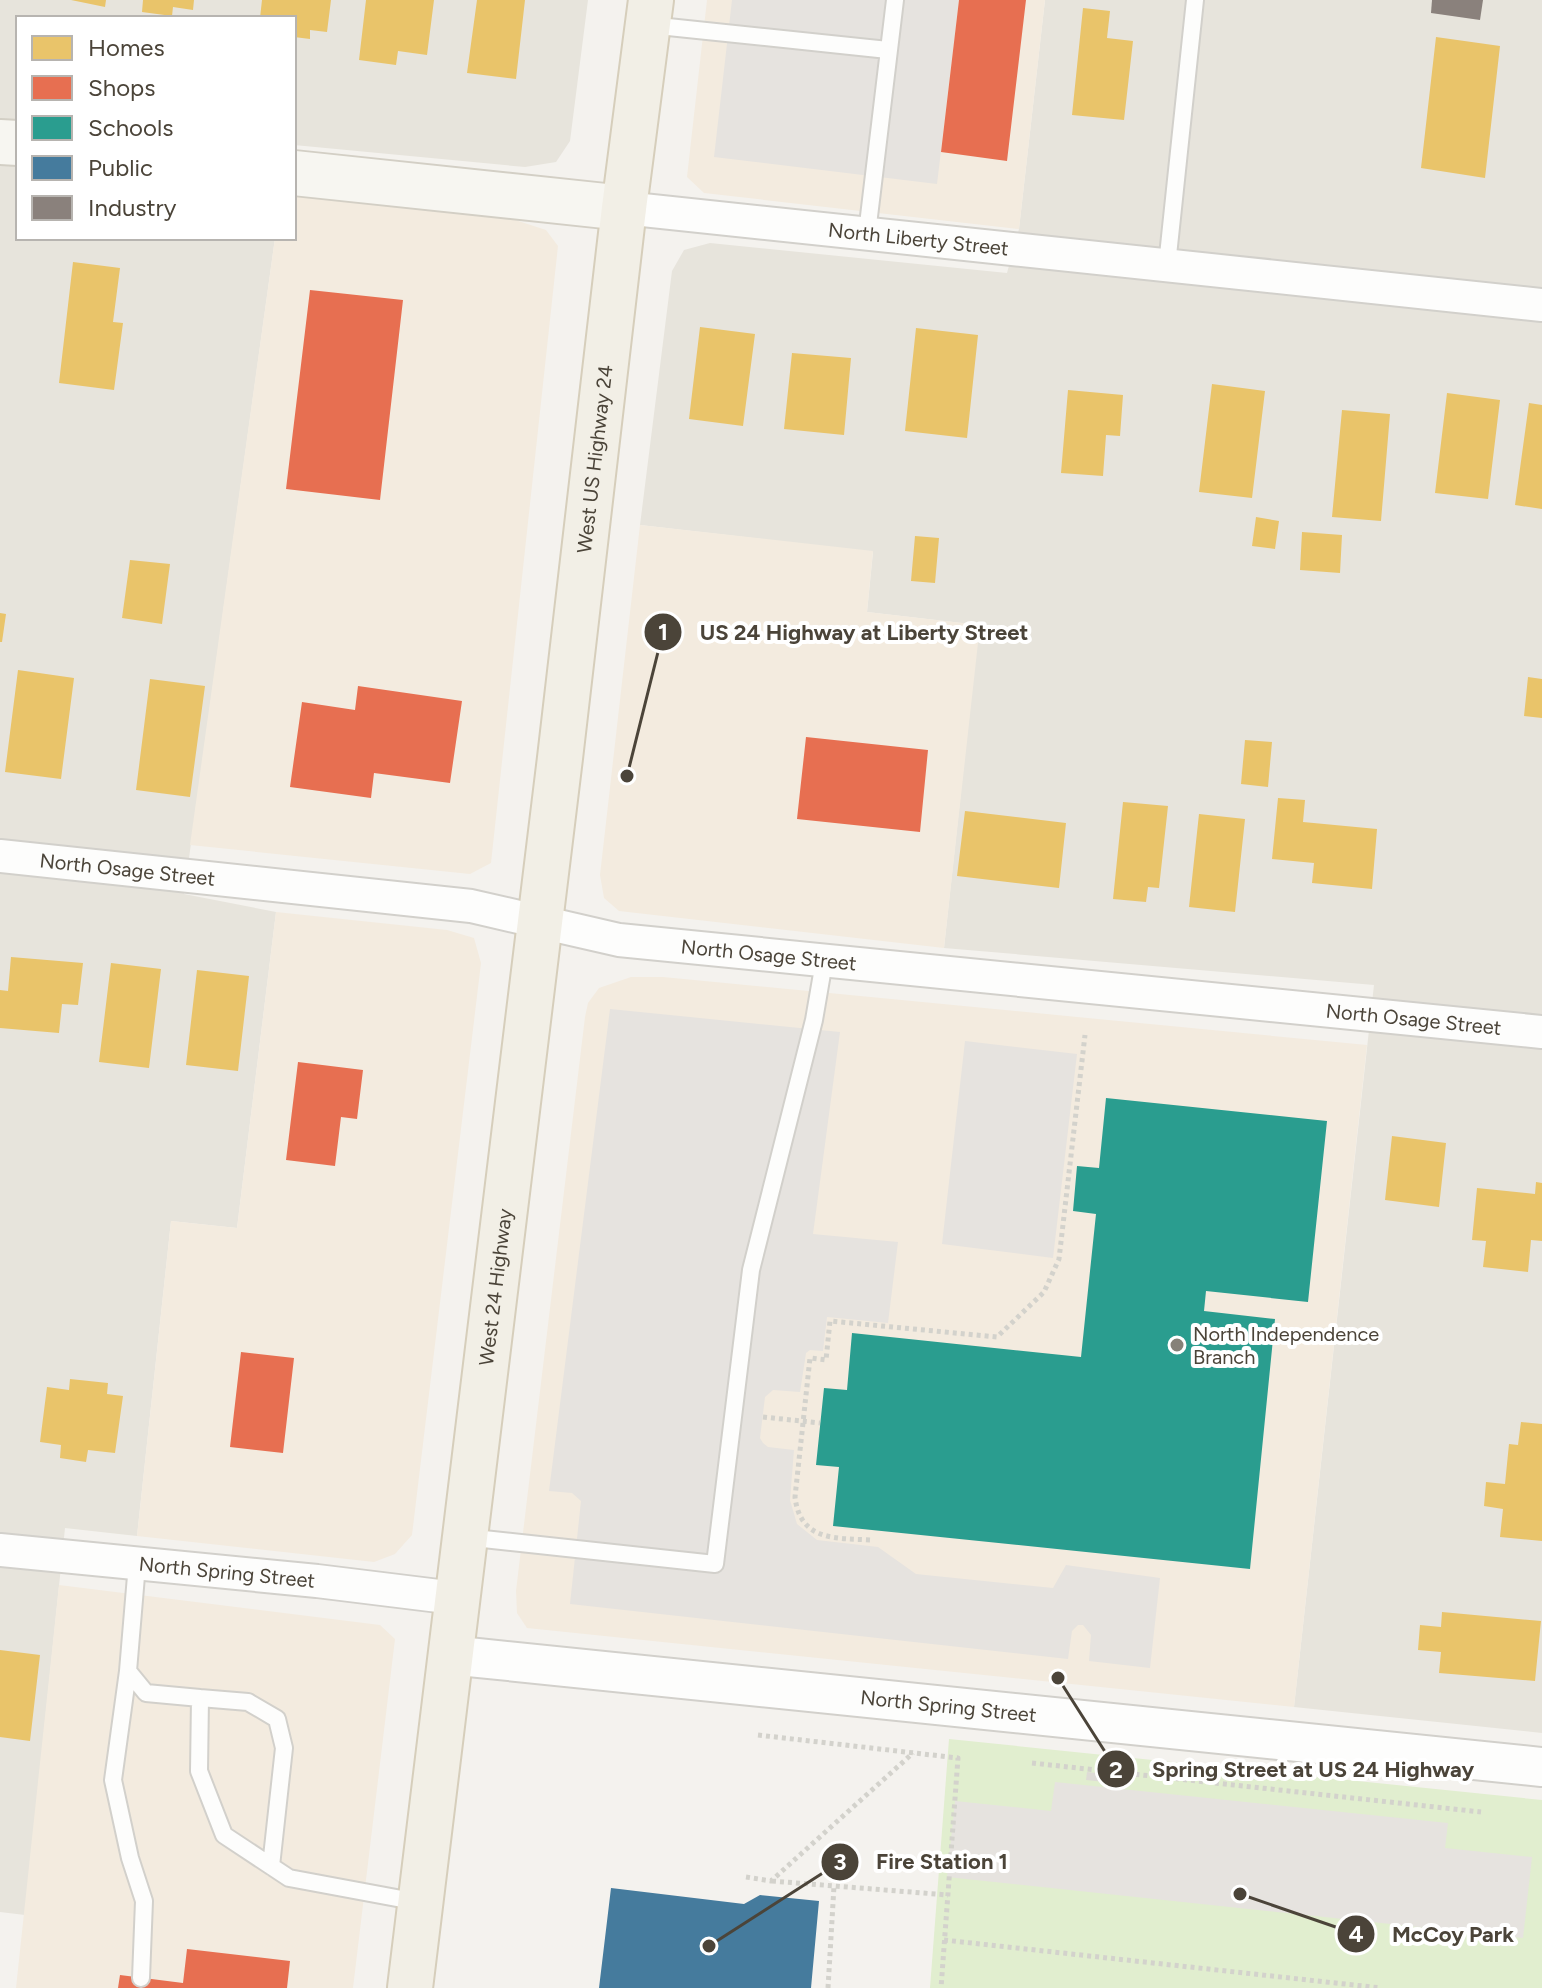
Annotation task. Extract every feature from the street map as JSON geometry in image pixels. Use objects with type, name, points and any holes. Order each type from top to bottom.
[{"type":"main road","name":"West US Highway 24","points":[[539,920],[649,13]]},
{"type":"main road","name":"North Liberty Street","points":[[296,173],[624,208]]},
{"type":"main road","name":"West 24 Highway","points":[[410,1988],[539,920]]},
{"type":"street","name":"North Liberty Street","points":[[624,208],[1542,305]]},
{"type":"street","name":"North Osage Street","points":[[0,856],[471,906],[619,940],[1542,1032]]},
{"type":"street","name":"North Spring Street","points":[[0,1550],[455,1598]]},
{"type":"street","name":"North Spring Street","points":[[449,1655],[1542,1767]]},
{"type":"lane","points":[[867,233],[895,0]]},
{"type":"lane","points":[[1167,265],[1195,0]]},
{"type":"lane","points":[[649,13],[888,50]]},
{"type":"lane","points":[[463,1537],[715,1564],[751,1270],[814,1020],[824,962]]},
{"type":"lane","points":[[137,1564],[128,1671],[113,1780],[130,1858],[144,1901],[141,1978]]},
{"type":"lane","points":[[128,1671],[146,1693],[248,1702],[277,1719],[284,1748],[271,1866]]},
{"type":"lane","points":[[200,1698],[199,1771],[224,1835],[289,1878],[420,1902]]},
{"type":"path","points":[[870,1540],[819,1534],[800,1518],[795,1497],[810,1358],[826,1360],[830,1321],[997,1337],[1044,1292],[1059,1259],[1085,1035]]},
{"type":"path","points":[[763,1417],[820,1423]]},
{"type":"path","points":[[758,1735],[958,1758],[941,1988]]},
{"type":"path","points":[[771,1881],[914,1752]]},
{"type":"path","points":[[1032,1763],[1481,1812]]},
{"type":"path","points":[[746,1877],[948,1895]]},
{"type":"path","points":[[828,1988],[834,1886]]},
{"type":"path","points":[[944,1940],[1323,1985],[1381,1988]]},
{"type":"shaded area","points":[[0,0],[588,0],[570,141],[556,162],[525,167],[296,145],[296,16],[16,16],[16,240],[275,240],[184,894],[276,912],[237,1228],[171,1221],[137,1536],[65,1528],[25,1915],[0,1912]]},
{"type":"shaded area","points":[[707,0],[1045,0],[1019,229],[704,193],[687,177]]},
{"type":"shaded area","points":[[732,0],[959,0],[937,184],[714,157]]},
{"type":"shaded area","points":[[1045,0],[1542,0],[1542,1733],[1294,1707],[1374,985],[944,948],[979,625],[867,612],[873,552],[640,525],[672,271],[684,250],[710,243],[1007,273],[1019,229]]},
{"type":"shaded area","points":[[296,196],[509,218],[546,230],[558,246],[491,863],[470,874],[190,845],[275,240],[296,240]]},
{"type":"shaded area","points":[[640,525],[873,551],[867,612],[980,625],[944,948],[619,911],[604,898],[600,875]]},
{"type":"shaded area","points":[[276,912],[447,930],[474,938],[481,963],[412,1535],[395,1554],[374,1562],[137,1536],[171,1221],[237,1228]]},
{"type":"shaded area","points":[[631,977],[663,977],[1367,1045],[1294,1707],[527,1628],[517,1613],[516,1591],[585,1017],[588,1003],[599,988]]},
{"type":"shaded area","points":[[610,1009],[840,1032],[813,1234],[898,1242],[888,1323],[827,1317],[823,1351],[810,1350],[806,1353],[800,1392],[773,1390],[765,1397],[760,1438],[768,1447],[794,1450],[790,1500],[797,1524],[817,1540],[878,1547],[916,1574],[1053,1588],[1066,1565],[1160,1578],[1150,1668],[1089,1661],[1091,1635],[1083,1625],[1072,1631],[1068,1659],[570,1604],[581,1501],[572,1493],[549,1491]]},
{"type":"shaded area","points":[[965,1041],[1077,1054],[1053,1258],[942,1244]]},
{"type":"shaded area","points":[[59,1585],[380,1625],[395,1639],[353,1988],[16,1988]]},
{"type":"shaded area","points":[[1055,1782],[1448,1823],[1445,1848],[1532,1857],[1523,1938],[947,1877],[955,1801],[1051,1811]]},
{"type":"green space","points":[[949,1739],[1542,1800],[1542,1988],[930,1988]]},
{"type":"building: Homes","points":[[71,0],[106,0],[105,7]]},
{"type":"building: Homes","points":[[143,0],[194,0],[193,10],[173,7],[172,16],[142,12]]},
{"type":"building: Homes","points":[[262,0],[331,0],[327,32],[310,30],[310,39],[296,37],[296,16],[260,16]]},
{"type":"building: Homes","points":[[366,0],[434,0],[427,55],[398,51],[396,65],[359,60]]},
{"type":"building: Homes","points":[[477,0],[525,0],[516,79],[467,73]]},
{"type":"building: Homes","points":[[1083,8],[1110,11],[1107,38],[1133,41],[1124,120],[1072,115]]},
{"type":"building: Homes","points":[[1436,37],[1500,46],[1485,178],[1421,168]]},
{"type":"building: Homes","points":[[73,262],[120,268],[113,322],[123,323],[114,390],[59,383]]},
{"type":"building: Homes","points":[[700,327],[755,334],[743,426],[689,419]]},
{"type":"building: Homes","points":[[916,328],[978,335],[967,438],[905,431]]},
{"type":"building: Homes","points":[[792,353],[851,358],[844,435],[784,429]]},
{"type":"building: Homes","points":[[1212,384],[1265,391],[1252,498],[1199,492]]},
{"type":"building: Homes","points":[[1068,390],[1123,395],[1120,436],[1106,435],[1103,476],[1061,473]]},
{"type":"building: Homes","points":[[1447,393],[1500,400],[1488,499],[1435,493]]},
{"type":"building: Homes","points":[[1529,403],[1542,405],[1542,509],[1515,505]]},
{"type":"building: Homes","points":[[1342,410],[1390,414],[1381,521],[1332,517]]},
{"type":"building: Homes","points":[[1256,517],[1279,521],[1275,549],[1252,546]]},
{"type":"building: Homes","points":[[1302,532],[1342,535],[1340,573],[1300,570]]},
{"type":"building: Homes","points":[[915,536],[939,538],[935,583],[911,581]]},
{"type":"building: Homes","points":[[130,560],[170,564],[162,624],[122,618]]},
{"type":"building: Homes","points":[[0,613],[6,614],[2,642],[0,642]]},
{"type":"building: Homes","points":[[18,670],[74,678],[61,779],[5,772]]},
{"type":"building: Homes","points":[[1528,677],[1542,679],[1542,718],[1524,716]]},
{"type":"building: Homes","points":[[150,679],[205,686],[190,797],[136,790]]},
{"type":"building: Homes","points":[[1245,740],[1272,742],[1268,787],[1241,784]]},
{"type":"building: Homes","points":[[1278,798],[1305,800],[1303,822],[1377,829],[1372,889],[1312,883],[1314,863],[1272,859]]},
{"type":"building: Homes","points":[[1123,802],[1168,806],[1159,888],[1148,887],[1146,902],[1113,899]]},
{"type":"building: Homes","points":[[965,811],[1066,823],[1059,888],[957,876]]},
{"type":"building: Homes","points":[[1199,814],[1245,819],[1235,912],[1189,907]]},
{"type":"building: Homes","points":[[11,957],[83,963],[78,1005],[62,1004],[59,1033],[0,1028],[0,990],[8,991]]},
{"type":"building: Homes","points":[[111,963],[161,969],[149,1068],[99,1062]]},
{"type":"building: Homes","points":[[197,970],[249,976],[238,1071],[186,1065]]},
{"type":"building: Homes","points":[[1392,1136],[1446,1143],[1439,1207],[1385,1200]]},
{"type":"building: Homes","points":[[1536,1182],[1542,1183],[1542,1241],[1531,1240],[1528,1272],[1483,1267],[1486,1241],[1472,1240],[1477,1188],[1535,1194]]},
{"type":"building: Homes","points":[[70,1379],[108,1383],[107,1394],[123,1396],[115,1453],[88,1450],[86,1462],[60,1458],[61,1445],[40,1442],[47,1387],[69,1390]]},
{"type":"building: Homes","points":[[1521,1422],[1542,1424],[1542,1541],[1500,1537],[1503,1509],[1484,1506],[1486,1482],[1505,1484],[1509,1444],[1518,1445]]},
{"type":"building: Homes","points":[[1442,1612],[1541,1621],[1535,1681],[1439,1673],[1441,1652],[1418,1650],[1420,1625],[1441,1627]]},
{"type":"building: Homes","points":[[0,1650],[40,1655],[30,1741],[0,1737]]},
{"type":"building: Shops","points":[[959,0],[1026,0],[1007,161],[941,152]]},
{"type":"building: Shops","points":[[310,290],[403,300],[380,500],[286,489]]},
{"type":"building: Shops","points":[[358,686],[462,701],[450,783],[374,773],[371,798],[290,787],[302,702],[355,710]]},
{"type":"building: Shops","points":[[806,737],[928,750],[920,832],[797,819]]},
{"type":"building: Shops","points":[[298,1062],[363,1070],[357,1119],[341,1117],[335,1166],[286,1160]]},
{"type":"building: Shops","points":[[241,1352],[294,1358],[283,1453],[230,1447]]},
{"type":"building: Shops","points":[[187,1949],[290,1961],[287,1988],[118,1988],[120,1975],[183,1983]]},
{"type":"building: Schools","name":"North Independence Branch","points":[[1106,1098],[1327,1121],[1308,1302],[1206,1291],[1204,1311],[1275,1319],[1250,1569],[833,1526],[839,1467],[816,1465],[824,1388],[847,1390],[852,1333],[1081,1357],[1096,1214],[1073,1211],[1077,1166],[1099,1168]]},
{"type":"building: Public","points":[[611,1888],[744,1904],[760,1895],[819,1901],[811,1988],[599,1988]]},
{"type":"building: Industry","points":[[1432,0],[1483,0],[1480,20],[1431,13]]},
{"type":"building: Other","points":[[1087,1772],[1105,1774],[1105,1782],[1086,1780]]},
{"type":"place","name":"US 24 Highway at Liberty Street","points":[[627,776]]},
{"type":"place","name":"North Independence Branch","points":[[1177,1345]]},
{"type":"place","name":"Spring Street at US 24 Highway","points":[[1058,1678]]},
{"type":"place","name":"McCoy Park","points":[[1240,1894]]},
{"type":"place","name":"Fire Station 1","points":[[709,1946]]}]
